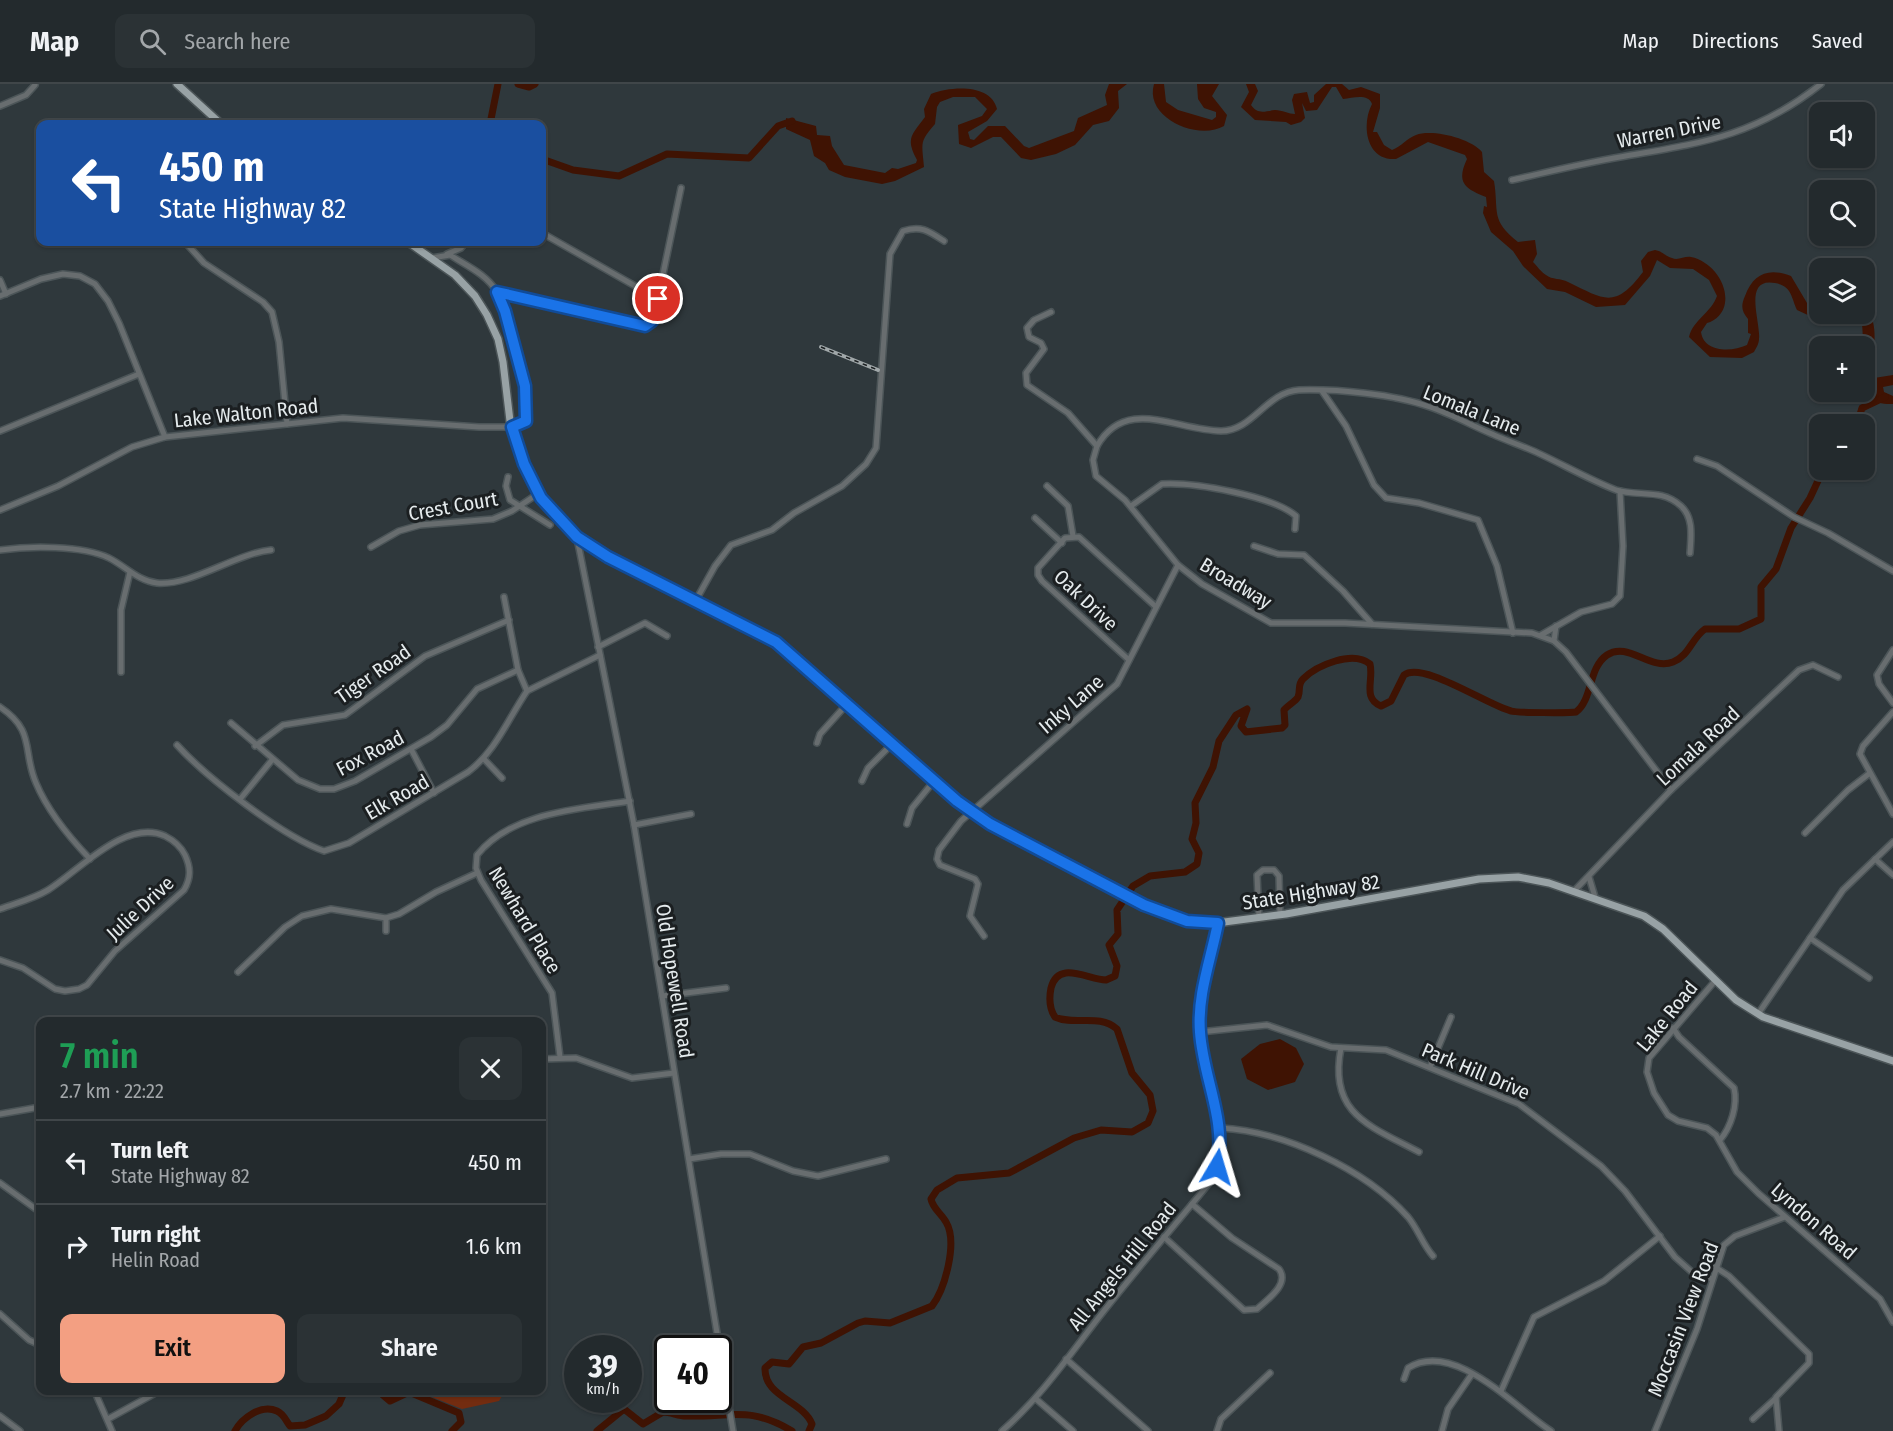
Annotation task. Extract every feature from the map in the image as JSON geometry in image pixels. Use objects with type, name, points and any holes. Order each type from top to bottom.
[{"type":"main road","points":[[177,84],[216,120]]},
{"type":"main road","name":"State Highway 82","points":[[414,246],[455,275],[475,296],[487,315],[498,339],[512,427],[524,464],[550,510],[577,537],[608,557],[776,642],[971,812],[1119,893],[1187,921],[1218,923],[1280,915],[1481,878],[1518,877],[1574,891],[1636,911],[1663,929],[1736,1000],[1758,1014],[1781,1025],[1893,1061]]},
{"type":"street","points":[[186,84],[189,96]]},
{"type":"street","name":"Warren Drive","points":[[1512,180],[1597,161],[1718,140],[1761,122],[1821,84]]},
{"type":"street","points":[[0,106],[26,94],[35,85]]},
{"type":"street","points":[[497,292],[645,326],[652,321],[658,299],[681,188]]},
{"type":"street","points":[[696,600],[715,566],[731,545],[772,530],[794,513],[842,486],[866,464],[876,448],[890,254],[903,231],[916,227],[926,229],[944,241]]},
{"type":"street","points":[[546,235],[658,299]]},
{"type":"street","points":[[189,246],[204,263],[263,302],[272,312],[279,342],[287,424]]},
{"type":"street","points":[[432,258],[446,255],[463,246]]},
{"type":"street","points":[[446,255],[484,277],[497,292],[505,311],[526,396],[526,421],[512,427]]},
{"type":"street","points":[[0,280],[3,295],[56,275],[69,274],[86,278],[96,284],[108,301],[165,436]]},
{"type":"street","points":[[1051,312],[1034,320],[1027,328],[1029,337],[1041,343],[1044,349],[1026,373],[1026,382],[1030,388],[1068,413],[1097,446]]},
{"type":"street","points":[[0,431],[139,374]]},
{"type":"street","name":"Lomala Lane","points":[[1097,446],[1108,430],[1128,419],[1140,417],[1175,425],[1222,431],[1243,424],[1276,397],[1298,390],[1381,397],[1428,406],[1620,491],[1660,494],[1680,505],[1690,523],[1690,553]]},
{"type":"street","points":[[1322,391],[1346,426],[1374,485],[1386,498],[1419,503],[1478,520],[1497,566],[1513,633]]},
{"type":"street","name":"Lake Walton Road","points":[[0,510],[58,486],[132,447],[165,436],[343,418],[512,427]]},
{"type":"street","name":"Broadway","points":[[1097,446],[1093,460],[1096,476],[1131,506],[1178,564],[1202,584],[1271,623],[1372,624],[1541,635],[1554,641],[1566,652],[1625,726],[1671,790]]},
{"type":"street","points":[[1696,459],[1717,466],[1794,517],[1828,533],[1893,571]]},
{"type":"street","points":[[508,477],[508,494],[518,506],[550,525]]},
{"type":"street","points":[[1131,506],[1162,484],[1214,489],[1280,504],[1296,516],[1295,530]]},
{"type":"street","points":[[1047,486],[1068,506],[1072,536]]},
{"type":"street","points":[[1541,635],[1581,612],[1612,604],[1620,596],[1623,550],[1620,491]]},
{"type":"street","name":"Crest Court","points":[[371,547],[407,528],[493,519],[539,493]]},
{"type":"street","points":[[1035,518],[1062,543]]},
{"type":"street","name":"Oak Drive","points":[[1129,660],[1038,575],[1038,568],[1072,536],[1081,538],[1155,606]]},
{"type":"street","name":"Old Hopewell Road","points":[[577,537],[630,801],[733,1431]]},
{"type":"street","points":[[0,550],[36,546],[101,555],[155,583],[170,582],[207,572],[257,552],[271,550]]},
{"type":"street","points":[[1254,546],[1278,554],[1304,555],[1343,591],[1372,624]]},
{"type":"street","name":"Inky Lane","points":[[984,936],[970,916],[978,884],[975,879],[942,868],[937,859],[947,837],[971,812],[1117,684],[1178,564]]},
{"type":"street","points":[[121,672],[121,610],[130,572]]},
{"type":"street","points":[[504,597],[519,670],[527,691],[600,655]]},
{"type":"street","name":"Tiger Road","points":[[255,746],[283,725],[345,715],[359,707],[419,659],[508,620]]},
{"type":"street","points":[[598,647],[645,623],[667,636]]},
{"type":"street","points":[[1554,641],[1556,626]]},
{"type":"street","points":[[1893,650],[1877,675],[1879,684],[1893,703]]},
{"type":"street","name":"Lomala Road","points":[[1574,891],[1589,878],[1671,790],[1799,670],[1813,665],[1838,677]]},
{"type":"street","name":"Fox Road","points":[[231,723],[272,760],[304,783],[329,790],[355,781],[411,749],[447,725],[477,689],[519,670]]},
{"type":"street","name":"Elk Road","points":[[177,745],[241,798],[291,834],[324,850],[349,843],[468,772],[484,759],[527,691]]},
{"type":"street","points":[[817,743],[819,734],[847,704]]},
{"type":"street","points":[[0,707],[15,718],[24,730],[33,776],[40,792],[73,841],[90,859]]},
{"type":"street","points":[[1893,712],[1861,749],[1861,756],[1893,814]]},
{"type":"street","points":[[862,781],[868,768],[892,744]]},
{"type":"street","points":[[411,749],[434,793]]},
{"type":"street","points":[[484,759],[502,778]]},
{"type":"street","points":[[241,798],[272,760]]},
{"type":"street","points":[[1804,833],[1848,790],[1870,773]]},
{"type":"street","points":[[907,824],[912,808],[934,782]]},
{"type":"street","name":"Newhard Place","points":[[560,1057],[552,993],[477,873],[477,855],[489,842],[510,830],[553,815],[630,801]]},
{"type":"street","points":[[634,825],[691,814]]},
{"type":"street","name":"Julie Drive","points":[[0,909],[46,891],[124,837],[153,833],[177,844],[186,856],[190,874],[184,890],[115,951],[87,984],[79,989],[65,991],[55,989],[23,968],[0,960]]},
{"type":"street","points":[[1758,1014],[1847,885],[1893,842]]},
{"type":"street","points":[[1875,859],[1893,875]]},
{"type":"street","points":[[1259,918],[1257,875],[1267,869],[1274,870],[1279,876],[1280,915]]},
{"type":"street","points":[[238,972],[285,927],[302,916],[331,909],[386,918],[399,914],[435,892],[477,873]]},
{"type":"street","points":[[1589,878],[1595,897]]},
{"type":"street","points":[[386,918],[386,931]]},
{"type":"street","name":"All Angels Hill Road","points":[[1002,1431],[1036,1400],[1066,1359],[1210,1181],[1217,1167],[1220,1128],[1200,1032],[1199,1005],[1218,923]]},
{"type":"street","points":[[1810,938],[1869,978]]},
{"type":"street","name":"Lake Road","points":[[1715,981],[1673,1028],[1648,1063],[1647,1072],[1654,1093],[1672,1118],[1707,1128],[1720,1140]]},
{"type":"street","points":[[662,996],[726,988]]},
{"type":"street","points":[[1430,1067],[1451,1017]]},
{"type":"street","name":"Park Hill Drive","points":[[1200,1032],[1267,1025],[1341,1048],[1386,1050],[1519,1104],[1546,1122],[1613,1179],[1675,1257],[1693,1273],[1712,1279]]},
{"type":"street","points":[[1673,1028],[1679,1037],[1734,1088],[1735,1099],[1731,1121],[1720,1140]]},
{"type":"street","points":[[1341,1048],[1338,1065],[1340,1088],[1356,1116],[1369,1127],[1419,1152]]},
{"type":"street","points":[[546,1059],[576,1058],[632,1078],[674,1073]]},
{"type":"street","points":[[0,1114],[36,1108]]},
{"type":"street","points":[[1220,1128],[1300,1145],[1376,1187],[1410,1219],[1432,1256]]},
{"type":"street","name":"Lyndon Road","points":[[1720,1140],[1737,1172],[1880,1299],[1893,1322]]},
{"type":"street","points":[[689,1159],[721,1154],[750,1154],[793,1171],[818,1176],[886,1159]]},
{"type":"street","points":[[0,1183],[36,1209]]},
{"type":"street","points":[[1164,1238],[1244,1311],[1257,1309],[1282,1282],[1283,1275],[1279,1269],[1232,1238],[1192,1204]]},
{"type":"street","name":"Moccasin View Road","points":[[1655,1431],[1697,1329],[1720,1251],[1730,1239],[1785,1217]]},
{"type":"street","points":[[1501,1391],[1534,1317],[1604,1281],[1660,1236]]},
{"type":"street","points":[[1715,1267],[1729,1276],[1808,1351],[1809,1363],[1753,1419]]},
{"type":"street","points":[[0,1314],[29,1340],[36,1343]]},
{"type":"street","points":[[1066,1359],[1148,1431]]},
{"type":"street","points":[[1404,1378],[1411,1366],[1428,1363],[1452,1364],[1501,1391],[1551,1431]]},
{"type":"street","points":[[1217,1431],[1221,1419],[1270,1373]]},
{"type":"street","points":[[1442,1431],[1451,1405],[1472,1374]]},
{"type":"street","points":[[96,1395],[112,1431]]},
{"type":"street","points":[[108,1419],[152,1395]]},
{"type":"street","points":[[1776,1397],[1779,1431]]},
{"type":"street","points":[[1036,1400],[1073,1431]]},
{"type":"street","points":[[0,1416],[20,1431]]},
{"type":"shaded area","points":[[1109,84],[1127,84],[1118,91],[1119,108],[1109,121],[1093,125],[1075,145],[1056,154],[1031,160],[1021,158],[1001,137],[993,137],[971,148],[959,144],[958,125],[982,116],[987,109],[975,97],[953,97],[940,102],[937,107],[935,124],[923,143],[924,167],[895,181],[882,184],[845,177],[829,170],[825,163],[814,156],[810,140],[786,129],[786,118],[816,126],[817,135],[830,136],[832,146],[844,165],[885,173],[892,168],[898,169],[916,163],[911,141],[925,117],[924,109],[931,94],[949,89],[970,89],[987,95],[997,109],[987,121],[968,132],[970,139],[974,140],[988,126],[1005,126],[1024,146],[1029,148],[1074,131],[1078,118],[1107,105],[1105,95]]},
{"type":"shaded area","points":[[1154,84],[1164,84],[1166,102],[1178,110],[1212,120],[1216,117],[1216,112],[1204,108],[1198,99],[1197,84],[1219,84],[1212,96],[1227,115],[1224,126],[1201,131],[1176,123],[1157,107],[1153,96]]},
{"type":"shaded area","points":[[1246,84],[1255,84],[1258,91],[1251,105],[1256,110],[1262,112],[1278,110],[1295,114],[1292,100],[1294,94],[1307,92],[1310,103],[1314,102],[1314,95],[1326,84],[1342,84],[1349,90],[1361,87],[1380,94],[1380,108],[1373,132],[1377,132],[1384,145],[1392,150],[1413,136],[1423,133],[1450,136],[1476,147],[1482,152],[1484,172],[1494,181],[1497,215],[1503,228],[1518,242],[1535,240],[1537,254],[1533,262],[1548,277],[1565,281],[1601,297],[1609,298],[1625,292],[1643,272],[1641,261],[1648,252],[1660,251],[1674,259],[1691,257],[1698,259],[1717,274],[1724,288],[1724,306],[1721,313],[1707,323],[1701,332],[1707,344],[1713,347],[1727,350],[1747,345],[1751,334],[1748,333],[1748,319],[1742,308],[1743,302],[1752,282],[1762,274],[1775,272],[1791,276],[1807,303],[1809,299],[1809,316],[1797,310],[1788,289],[1781,284],[1765,283],[1759,287],[1756,294],[1759,339],[1754,352],[1742,358],[1710,357],[1689,337],[1694,326],[1711,307],[1717,296],[1709,280],[1693,269],[1670,268],[1657,260],[1650,276],[1625,305],[1596,307],[1565,292],[1547,289],[1523,266],[1513,251],[1491,232],[1483,213],[1484,206],[1487,207],[1486,197],[1468,188],[1463,180],[1462,174],[1467,159],[1465,155],[1428,142],[1396,159],[1378,154],[1372,148],[1367,131],[1372,104],[1367,98],[1343,99],[1336,87],[1332,87],[1317,110],[1306,111],[1302,103],[1305,118],[1291,125],[1286,122],[1255,120],[1241,107],[1249,92]]},
{"type":"shaded area","points":[[1862,324],[1873,324],[1874,336],[1863,336]]},
{"type":"shaded area","points":[[1893,375],[1893,385],[1883,387],[1884,392],[1893,396],[1893,404],[1875,401],[1875,378]]},
{"type":"shaded area","points":[[1280,1039],[1296,1048],[1304,1064],[1295,1082],[1268,1090],[1247,1079],[1241,1059],[1260,1044]]},
{"type":"shaded area","points":[[427,1395],[502,1396],[499,1401],[462,1409]]},
{"type":"waterway","points":[[491,120],[498,84]]},
{"type":"waterway","points":[[518,84],[529,87],[535,84]]},
{"type":"waterway","points":[[546,160],[573,170],[619,176],[667,154],[749,158],[778,126],[792,121]]},
{"type":"waterway","points":[[1860,414],[1862,408],[1885,397]]},
{"type":"waterway","points":[[809,1431],[812,1424],[807,1416],[771,1386],[766,1378],[765,1368],[772,1362],[789,1364],[803,1347],[821,1343],[858,1323],[865,1321],[890,1323],[932,1306],[945,1277],[951,1241],[946,1222],[933,1206],[931,1199],[937,1190],[957,1178],[1009,1173],[1074,1138],[1101,1130],[1132,1132],[1148,1123],[1153,1111],[1150,1095],[1132,1073],[1117,1029],[1102,1022],[1055,1017],[1050,1003],[1051,988],[1055,980],[1066,973],[1106,980],[1115,976],[1117,966],[1109,945],[1118,934],[1117,910],[1133,886],[1150,876],[1185,872],[1197,864],[1199,853],[1192,839],[1196,823],[1195,803],[1213,767],[1219,741],[1236,715],[1247,709],[1241,726],[1246,732],[1282,728],[1285,725],[1284,710],[1298,697],[1300,683],[1303,679],[1326,664],[1354,658],[1370,664],[1370,693],[1375,703],[1381,706],[1391,701],[1404,675],[1413,672],[1440,679],[1511,711],[1576,712],[1585,699],[1593,675],[1607,655],[1623,651],[1656,663],[1673,662],[1687,651],[1696,637],[1705,629],[1739,629],[1761,619],[1761,587],[1776,569],[1791,528],[1818,480]]},
{"type":"waterway","points":[[235,1431],[247,1417],[265,1409],[279,1412],[290,1426],[305,1425],[326,1416],[339,1404],[343,1395]]},
{"type":"waterway","points":[[383,1395],[390,1401],[403,1395]]},
{"type":"waterway","points":[[416,1395],[459,1413],[461,1422],[452,1431]]},
{"type":"waterway","points":[[597,1431],[624,1409],[643,1424],[663,1412],[686,1416],[740,1414],[764,1418],[792,1431]]},
{"type":"railway","points":[[821,347],[878,370]]},
{"type":"route","points":[[658,299],[654,317],[649,325],[645,326],[497,292],[505,311],[525,386],[526,421],[524,424],[512,427],[524,464],[541,498],[577,537],[608,557],[776,642],[971,812],[1144,905],[1187,921],[1218,923],[1199,1005],[1201,1044],[1220,1128],[1217,1167]]}]
